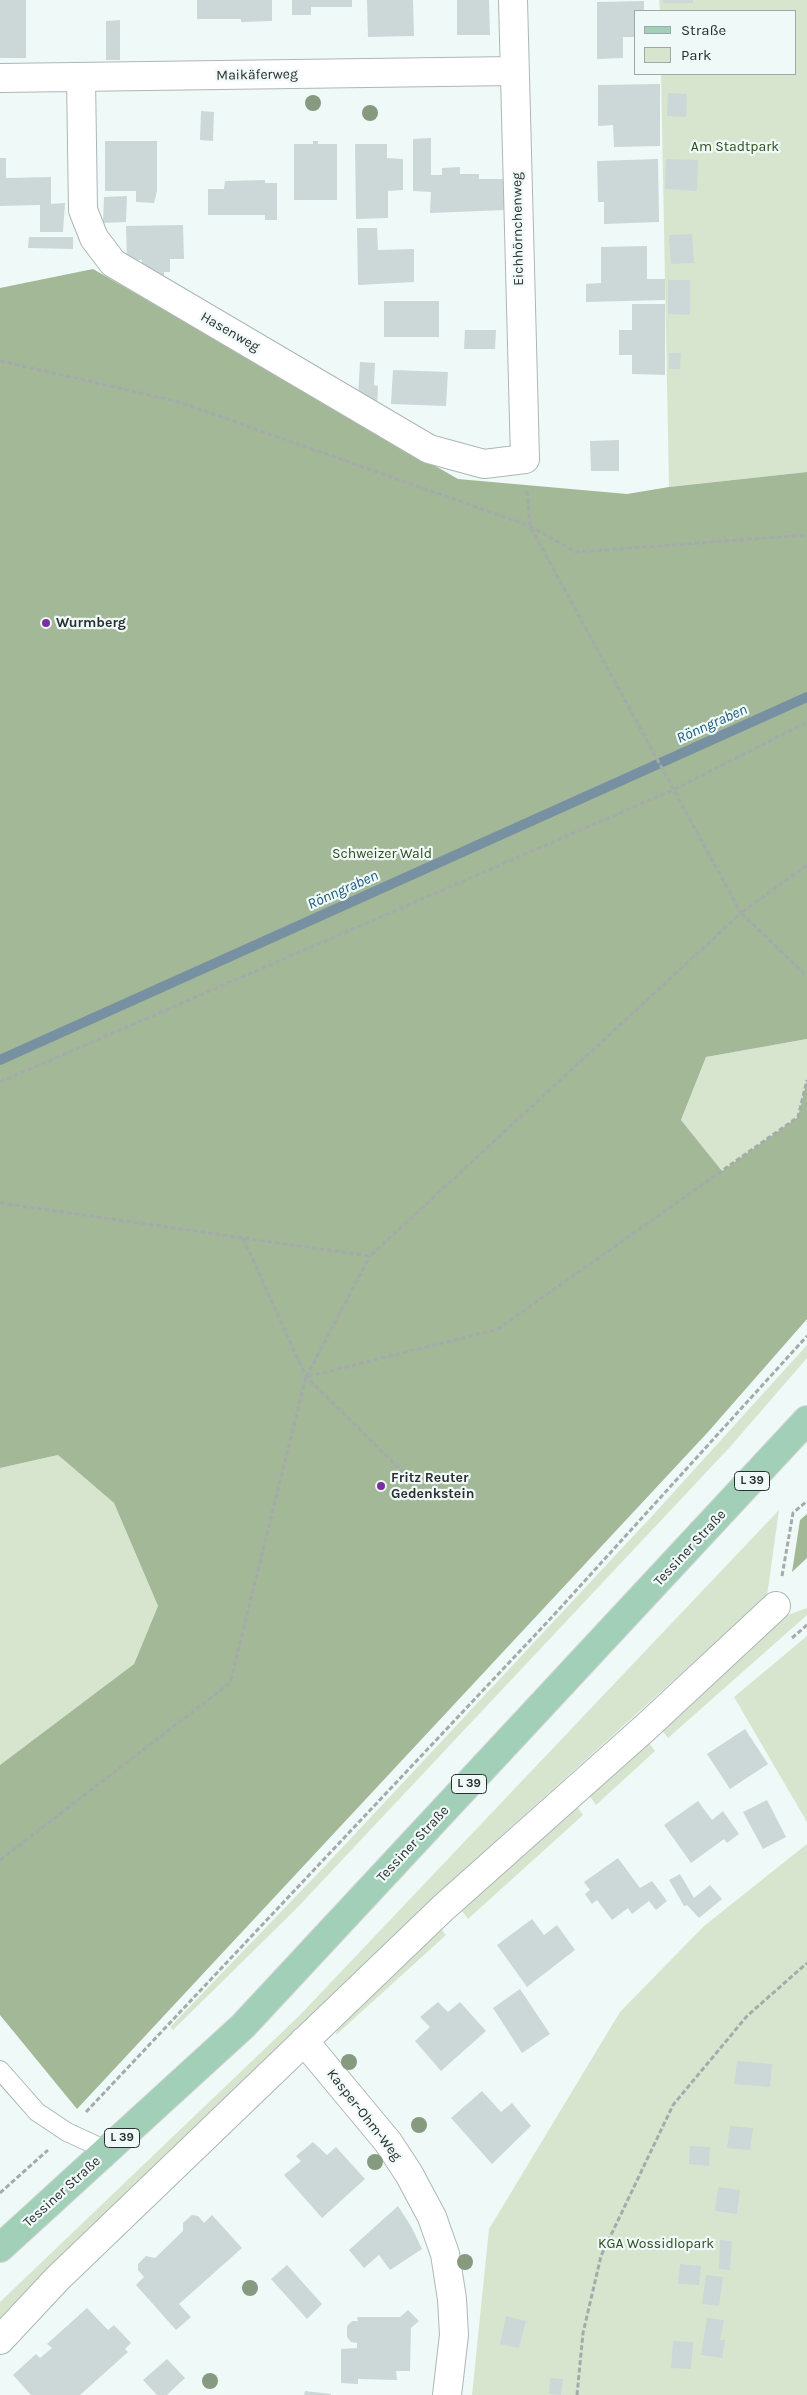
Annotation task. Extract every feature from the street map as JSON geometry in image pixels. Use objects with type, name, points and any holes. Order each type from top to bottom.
[{"type":"main road","name":"Tessiner Straße","points":[[0,2248],[243,2026],[807,1420]]},
{"type":"street","name":"Eichhörnchenweg","points":[[513,0],[525,459]]},
{"type":"street","name":"Maikäferweg","points":[[0,78],[514,71]]},
{"type":"street","name":"Hasenweg","points":[[81,78],[83,210],[94,238],[113,263],[429,449],[484,464],[525,459]]},
{"type":"street","points":[[0,2340],[57,2279],[443,1908],[646,1727],[776,1606]]},
{"type":"street","name":"Kasper-Ohm-Weg","points":[[304,2041],[388,2142],[409,2174],[432,2218],[445,2254],[452,2299],[454,2335],[446,2395]]},
{"type":"lane","points":[[0,2070],[36,2112],[67,2132],[108,2151]]},
{"type":"path","points":[[525,459],[530,526],[673,790],[741,913],[807,976]]},
{"type":"path","points":[[0,1082],[673,790],[807,722]]},
{"type":"path","points":[[0,1860],[230,1683],[306,1377],[370,1256],[741,913],[807,865]]},
{"type":"path","points":[[306,1377],[498,1328],[798,1117],[807,1080]]},
{"type":"path","points":[[0,1203],[370,1256]]},
{"type":"path","points":[[243,1238],[306,1377],[407,1476]]},
{"type":"path","points":[[91,2106],[552,1617],[807,1336]]},
{"type":"path","points":[[776,1606],[793,1513],[807,1501]]},
{"type":"path","points":[[576,2395],[583,2334],[601,2256],[673,2105],[747,2016],[807,1963]]},
{"type":"path","points":[[0,2193],[67,2132]]},
{"type":"green space","name":"Am Stadtpark","points":[[659,0],[807,0],[807,472],[669,487],[661,75],[797,75],[797,10],[660,10]]},
{"type":"green space","name":"Schweizer Wald","points":[[93,269],[458,479],[627,494],[669,487],[807,472],[807,1039],[706,1057],[681,1120],[722,1171],[798,1117],[807,1080],[807,1319],[708,1432],[77,2109],[0,2015],[0,1765],[134,1664],[158,1606],[114,1503],[58,1455],[0,1468],[0,288]]},
{"type":"green space","points":[[807,1039],[807,1080],[798,1117],[722,1171],[681,1120],[706,1057]]},
{"type":"green space","points":[[807,1345],[807,1358],[730,1447],[296,1909],[173,2030],[170,2027],[326,1865],[653,1515]]},
{"type":"green space","points":[[58,1455],[114,1503],[158,1606],[134,1664],[0,1765],[0,1468]]},
{"type":"green space","points":[[779,1510],[767,1596],[489,1847],[301,2028],[0,2326],[0,2302],[299,2016]]},
{"type":"green space","points":[[807,1514],[807,1558],[792,1572],[800,1520]]},
{"type":"green space","points":[[807,1608],[807,1615],[668,1738],[658,1725],[769,1622]]},
{"type":"green space","points":[[807,1636],[807,1822],[734,1697]]},
{"type":"green space","points":[[643,1735],[655,1751],[596,1805],[585,1789]]},
{"type":"green space","points":[[573,1801],[583,1815],[468,1919],[457,1904]]},
{"type":"green space","name":"KGA Wossidlopark","points":[[807,1844],[807,2395],[472,2395],[489,2229],[620,2012],[704,1926]]},
{"type":"green space","points":[[437,1925],[446,1935],[336,2035],[340,2014]]},
{"type":"building","points":[[0,0],[26,0],[26,58],[0,58]]},
{"type":"building","points":[[197,0],[272,0],[272,21],[241,22],[241,19],[197,19]]},
{"type":"building","points":[[292,0],[352,0],[352,7],[311,7],[311,15],[292,15]]},
{"type":"building","points":[[367,0],[413,0],[414,36],[368,37]]},
{"type":"building","points":[[457,0],[489,0],[490,35],[457,35]]},
{"type":"building","points":[[663,0],[693,0],[693,3],[663,3]]},
{"type":"building","points":[[644,1],[644,10],[634,10],[634,37],[623,37],[623,58],[597,59],[597,2]]},
{"type":"building","points":[[120,20],[120,60],[106,60],[106,21]]},
{"type":"building","points":[[660,84],[660,146],[614,147],[613,125],[598,126],[598,85]]},
{"type":"building","points":[[668,93],[687,94],[686,117],[667,116]]},
{"type":"building","points":[[201,111],[214,112],[213,141],[200,140]]},
{"type":"building","points":[[431,138],[431,175],[442,175],[442,168],[460,167],[460,174],[479,174],[479,179],[505,179],[505,210],[430,213],[431,192],[413,191],[413,139]]},
{"type":"building","points":[[105,141],[157,141],[157,191],[154,203],[136,202],[136,191],[105,191]]},
{"type":"building","points":[[313,141],[318,141],[318,144],[337,144],[337,200],[294,200],[294,144],[313,144]]},
{"type":"building","points":[[355,144],[387,144],[387,158],[403,159],[403,190],[388,191],[388,218],[356,219]]},
{"type":"building","points":[[0,158],[6,158],[6,178],[51,177],[51,204],[65,203],[63,232],[40,232],[40,205],[0,206]]},
{"type":"building","points":[[658,159],[659,222],[604,224],[604,202],[598,202],[597,161]]},
{"type":"building","points":[[666,159],[698,160],[697,191],[665,189]]},
{"type":"building","points":[[265,180],[265,183],[277,183],[277,220],[265,220],[265,215],[208,215],[208,189],[224,189],[225,181]]},
{"type":"building","points":[[127,196],[126,222],[103,223],[104,197]]},
{"type":"building","points":[[183,225],[184,259],[170,259],[170,272],[164,272],[164,276],[148,276],[141,272],[142,260],[127,260],[126,226]]},
{"type":"building","points":[[357,228],[377,228],[378,250],[414,249],[414,282],[358,285]]},
{"type":"building","points":[[692,234],[694,263],[671,264],[669,235]]},
{"type":"building","points":[[29,237],[73,237],[73,249],[28,248]]},
{"type":"building","points":[[647,246],[647,279],[665,279],[665,300],[586,302],[586,284],[601,283],[601,247]]},
{"type":"building","points":[[668,280],[690,280],[690,315],[668,314]]},
{"type":"building","points":[[384,301],[439,301],[439,337],[384,337]]},
{"type":"building","points":[[632,304],[665,304],[665,375],[632,374],[632,355],[619,355],[619,330],[632,330]]},
{"type":"building","points":[[465,330],[496,330],[495,349],[464,349]]},
{"type":"building","points":[[669,353],[681,353],[680,369],[669,369]]},
{"type":"building","points":[[360,362],[375,363],[374,385],[378,386],[377,407],[358,397]]},
{"type":"building","points":[[393,370],[448,372],[446,406],[391,404]]},
{"type":"building","points":[[619,440],[619,471],[591,471],[590,441]]},
{"type":"building","points":[[745,1729],[768,1764],[730,1789],[707,1754]]},
{"type":"building","points":[[767,1800],[786,1837],[763,1849],[743,1812]]},
{"type":"building","points":[[698,1801],[712,1820],[723,1811],[739,1834],[727,1843],[724,1839],[691,1863],[664,1825]]},
{"type":"building","points":[[618,1858],[640,1888],[652,1881],[667,1901],[656,1910],[649,1901],[632,1914],[628,1908],[612,1920],[597,1900],[592,1904],[585,1894],[590,1890],[584,1882]]},
{"type":"building","points":[[680,1874],[694,1898],[710,1885],[722,1899],[699,1918],[687,1905],[684,1906],[669,1880]]},
{"type":"building","points":[[532,1919],[544,1935],[557,1925],[575,1950],[527,1987],[497,1945]]},
{"type":"building","points":[[520,1989],[550,2034],[522,2053],[493,2008]]},
{"type":"building","points":[[438,2002],[448,2012],[460,2002],[486,2031],[441,2071],[415,2041],[430,2027],[420,2017]]},
{"type":"building","points":[[737,2061],[772,2064],[770,2087],[734,2084]]},
{"type":"building","points":[[482,2091],[501,2112],[512,2103],[531,2126],[492,2164],[451,2118]]},
{"type":"building","points":[[730,2126],[753,2128],[750,2150],[727,2148]]},
{"type":"building","points":[[313,2142],[327,2155],[336,2147],[365,2179],[322,2218],[284,2175],[301,2161],[296,2156]]},
{"type":"building","points":[[690,2146],[710,2147],[709,2166],[689,2164]]},
{"type":"building","points":[[718,2187],[740,2190],[737,2214],[715,2211]]},
{"type":"building","points":[[398,2206],[412,2228],[422,2249],[390,2270],[379,2255],[364,2268],[349,2250]]},
{"type":"building","points":[[192,2215],[198,2216],[204,2223],[212,2215],[242,2248],[179,2304],[191,2317],[176,2330],[136,2285],[144,2277],[138,2270],[138,2264],[146,2256],[155,2258],[183,2231],[183,2223]]},
{"type":"building","points":[[720,2240],[732,2241],[730,2270],[719,2269]]},
{"type":"building","points":[[680,2264],[701,2266],[699,2285],[678,2284]]},
{"type":"building","points":[[287,2265],[322,2304],[307,2319],[271,2279]]},
{"type":"building","points":[[706,2275],[723,2277],[719,2306],[702,2304]]},
{"type":"building","points":[[87,2308],[108,2330],[114,2325],[131,2343],[125,2349],[128,2352],[80,2395],[31,2395],[13,2375],[36,2354],[40,2358],[52,2348],[47,2344]]},
{"type":"building","points":[[408,2310],[419,2321],[411,2328],[410,2371],[396,2371],[397,2380],[358,2379],[358,2384],[341,2383],[341,2349],[357,2348],[357,2343],[351,2342],[347,2337],[347,2326],[352,2321],[358,2321],[357,2317],[400,2317]]},
{"type":"building","points":[[506,2316],[526,2321],[519,2348],[500,2344]]},
{"type":"building","points":[[707,2318],[724,2320],[720,2340],[725,2340],[722,2358],[701,2355]]},
{"type":"building","points":[[673,2341],[693,2342],[691,2369],[671,2368]]},
{"type":"building","points":[[167,2359],[185,2378],[167,2395],[157,2395],[143,2380]]},
{"type":"building","points":[[550,2378],[563,2379],[561,2395],[549,2394]]},
{"type":"building","points":[[305,2391],[331,2394],[331,2395],[304,2395]]},
{"type":"waterway","name":"Rönngraben","points":[[0,1060],[807,697]]},
{"type":"place","name":"Wurmberg","points":[[46,623]]},
{"type":"place","name":"Fritz Reuter Gedenkstein","points":[[381,1486]]}]
